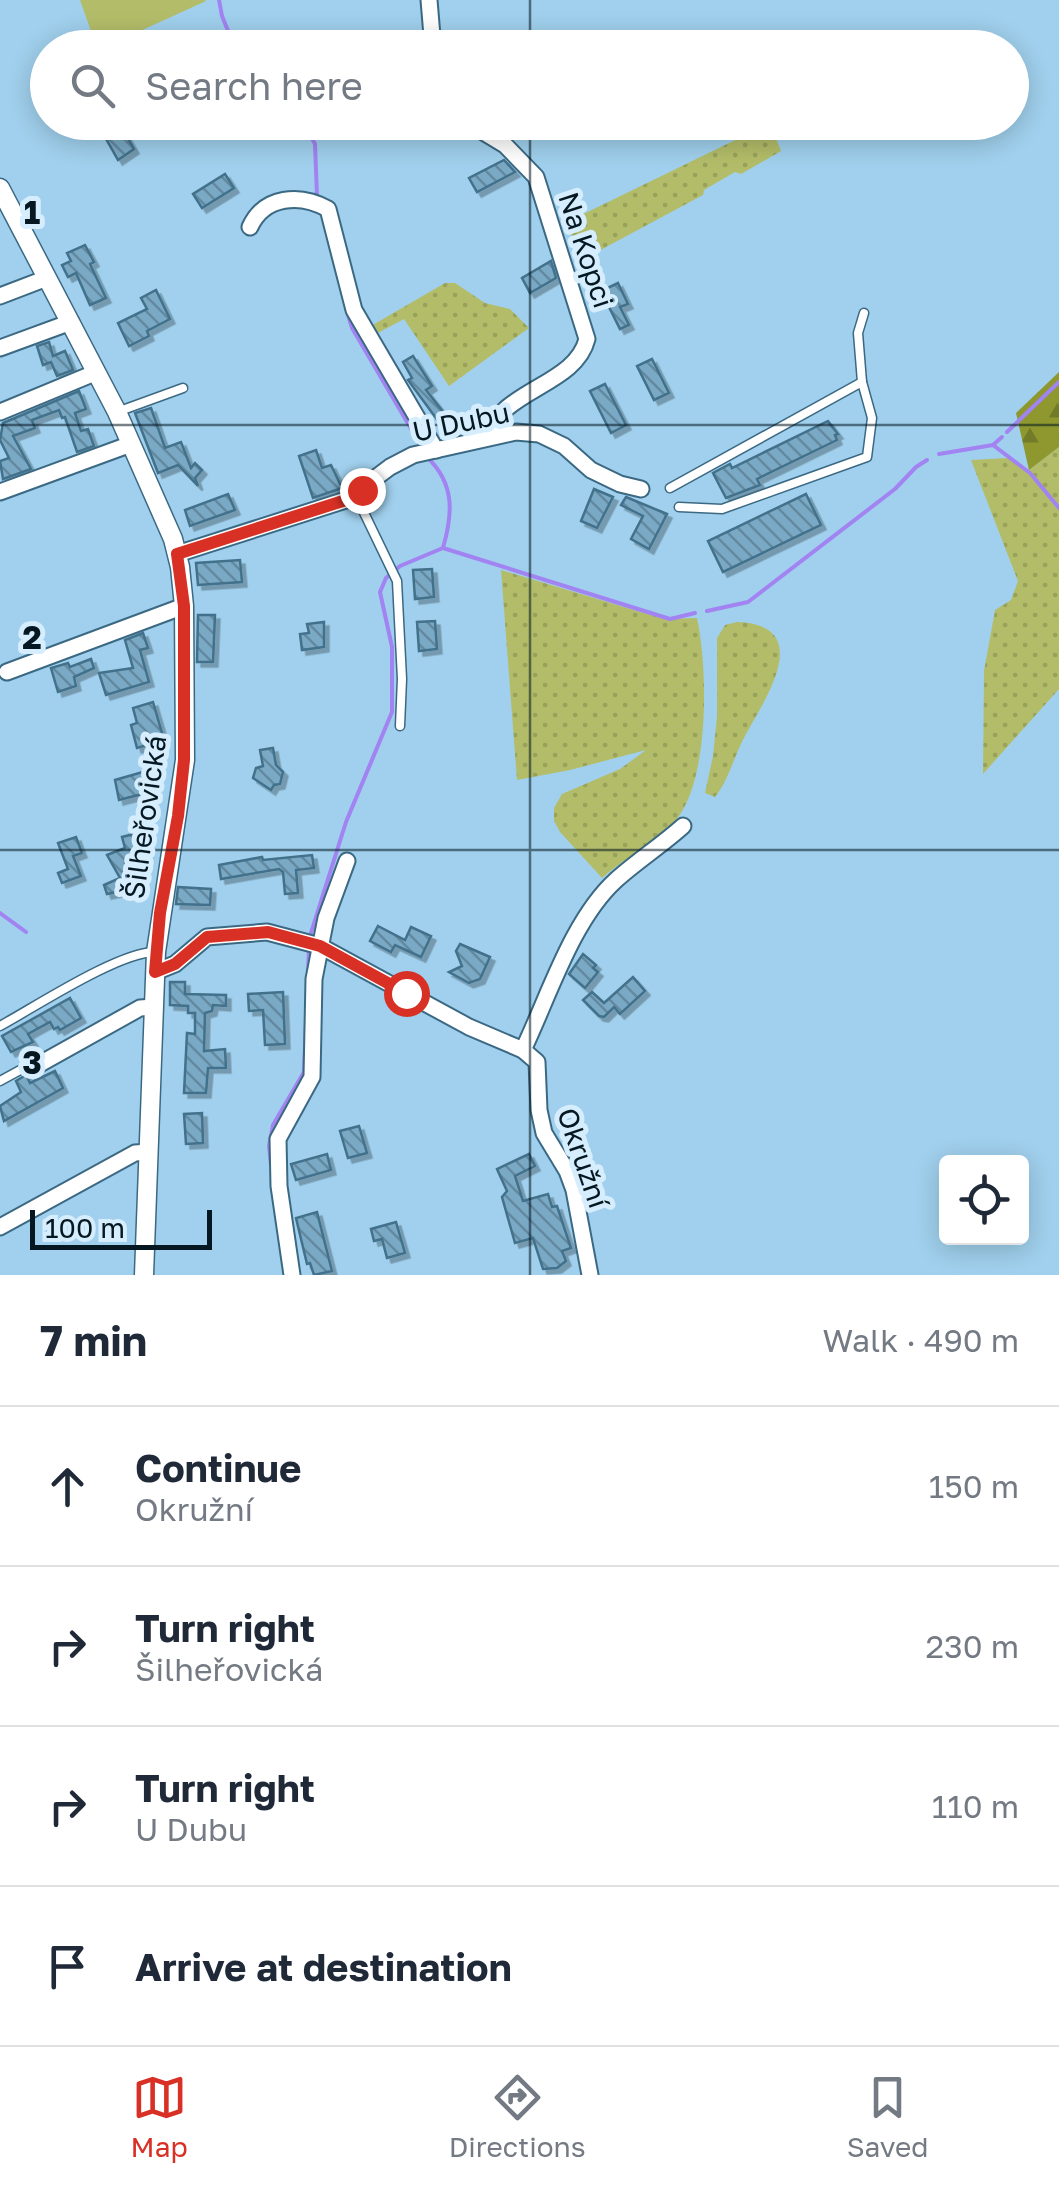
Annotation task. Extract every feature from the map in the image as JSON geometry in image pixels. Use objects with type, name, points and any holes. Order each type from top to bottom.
[{"type":"street","points":[[429,0],[431,30]]},
{"type":"street","name":"Na Kopci","points":[[485,438],[490,423],[500,412],[572,366],[584,352],[586,339],[536,178],[497,140]]},
{"type":"street","name":"Šilheřovická","points":[[0,188],[131,444],[177,554],[184,606],[184,760],[156,952],[144,1275]]},
{"type":"street","points":[[250,227],[262,210],[286,200],[314,200],[328,208],[354,310],[436,450]]},
{"type":"street","points":[[0,296],[47,278]]},
{"type":"street","points":[[0,348],[70,322]]},
{"type":"street","points":[[0,412],[97,372]]},
{"type":"street","name":"U Dubu","points":[[177,554],[354,494],[413,455],[516,432],[538,434],[564,446],[592,470],[641,489]]},
{"type":"street","points":[[0,492],[131,444]]},
{"type":"street","points":[[7,672],[184,606]]},
{"type":"street","points":[[155,972],[175,964],[207,937],[268,932],[320,946],[469,1027],[522,1050],[588,912],[616,880],[683,826]]},
{"type":"street","points":[[292,1275],[279,1186],[278,1138],[312,1078],[314,980],[326,918],[347,862]]},
{"type":"street","points":[[38,1064],[140,1008],[154,1007]]},
{"type":"street","name":"Okružní","points":[[522,1050],[537,1062],[544,1134],[574,1190],[590,1275]]},
{"type":"street","points":[[0,1227],[135,1153],[148,1152]]},
{"type":"lane","points":[[679,507],[722,509],[867,457],[872,418],[862,382],[858,333],[864,313]]},
{"type":"lane","points":[[670,488],[862,382]]},
{"type":"lane","points":[[116,412],[183,388]]},
{"type":"lane","points":[[354,494],[393,572],[402,680],[400,726]]},
{"type":"lane","points":[[0,1026],[90,977],[144,952],[156,952]]},
{"type":"lane","points":[[0,1081],[38,1064]]},
{"type":"green space","points":[[80,0],[206,1],[142,30],[91,30]]},
{"type":"green space","points":[[735,140],[777,140],[781,151],[741,174],[735,172],[704,190],[703,195],[580,261],[567,222]]},
{"type":"green space","points":[[445,283],[455,283],[485,303],[510,309],[529,328],[449,386],[404,319],[376,334],[371,326]]},
{"type":"green space","points":[[1059,372],[1059,447],[1029,470],[1016,413]]},
{"type":"green space","points":[[1059,447],[1059,689],[983,774],[984,671],[995,610],[1011,600],[1018,581],[971,460],[1007,458],[1029,470]]},
{"type":"green space","points":[[501,570],[664,619],[697,618],[704,693],[695,780],[675,821],[602,878],[560,832],[554,821],[554,808],[562,794],[620,769],[646,750],[517,780]]},
{"type":"green space","points":[[737,622],[761,626],[774,635],[780,649],[779,665],[715,797],[705,793],[717,716],[717,638],[725,625]]},
{"type":"building","points":[[107,140],[129,140],[134,149],[118,160]]},
{"type":"building","points":[[504,160],[515,172],[477,192],[469,178]]},
{"type":"building","points":[[225,174],[234,188],[202,208],[193,194]]},
{"type":"building","points":[[85,245],[106,298],[90,305],[76,273],[68,277],[62,265],[71,261],[67,253]]},
{"type":"building","points":[[551,261],[556,278],[530,293],[522,278]]},
{"type":"building","points":[[618,283],[628,304],[620,307],[629,325],[620,329],[601,291]]},
{"type":"building","points":[[156,290],[170,319],[129,346],[118,323],[147,309],[141,298]]},
{"type":"building","points":[[49,342],[53,356],[65,351],[73,370],[57,376],[51,362],[43,365],[37,346]]},
{"type":"building","points":[[413,356],[432,386],[426,390],[452,423],[444,429],[408,380],[412,378],[403,362]]},
{"type":"building","points":[[652,359],[669,393],[654,400],[637,366]]},
{"type":"building","points":[[605,384],[626,425],[611,433],[590,391]]},
{"type":"building","points":[[79,391],[86,409],[75,413],[81,431],[88,429],[94,446],[77,452],[59,410],[32,420],[35,428],[13,436],[31,469],[3,479],[0,461],[9,458],[0,440],[3,423]]},
{"type":"building","points":[[151,408],[165,448],[181,442],[191,468],[195,463],[202,470],[195,478],[198,486],[178,465],[158,473],[135,413]]},
{"type":"building","points":[[828,421],[838,434],[837,440],[757,479],[760,485],[726,498],[713,473],[730,464],[732,468]]},
{"type":"building","points":[[316,450],[322,468],[331,465],[342,488],[313,498],[299,456]]},
{"type":"building","points":[[594,489],[613,497],[597,528],[581,521]]},
{"type":"building","points":[[228,494],[235,510],[190,526],[185,510]]},
{"type":"building","points":[[806,494],[821,525],[723,572],[708,541]]},
{"type":"building","points":[[626,497],[667,514],[649,549],[631,539],[643,516],[621,505]]},
{"type":"building","points":[[240,560],[242,582],[198,585],[196,563]]},
{"type":"building","points":[[432,569],[434,597],[415,599],[413,570]]},
{"type":"building","points":[[198,615],[215,615],[213,662],[197,662]]},
{"type":"building","points":[[435,621],[437,649],[419,651],[417,622]]},
{"type":"building","points":[[324,622],[324,647],[302,650],[300,634],[309,633],[307,624]]},
{"type":"building","points":[[143,633],[148,648],[140,650],[149,682],[106,695],[99,673],[133,668],[125,640]]},
{"type":"building","points":[[91,659],[94,668],[74,677],[76,686],[58,692],[51,668],[68,663],[70,667]]},
{"type":"building","points":[[153,702],[164,740],[137,748],[131,725],[137,723],[133,708]]},
{"type":"building","points":[[273,748],[276,765],[283,772],[280,784],[271,790],[253,778],[256,768],[263,766],[260,750]]},
{"type":"building","points":[[146,771],[150,792],[119,800],[115,780]]},
{"type":"building","points":[[141,832],[148,857],[125,863],[131,889],[107,894],[104,885],[120,878],[107,855],[125,848],[122,837]]},
{"type":"building","points":[[76,837],[82,853],[73,856],[81,876],[62,883],[58,873],[68,869],[58,843]]},
{"type":"building","points":[[312,855],[314,868],[296,870],[298,893],[285,894],[283,872],[279,869],[221,879],[219,865],[262,857],[263,860]]},
{"type":"building","points":[[178,887],[211,889],[210,905],[176,904]]},
{"type":"building","points":[[378,926],[405,940],[411,927],[431,936],[421,957],[395,945],[391,952],[370,941]]},
{"type":"building","points":[[460,944],[490,957],[480,979],[469,983],[449,972],[462,966],[456,951]]},
{"type":"building","points":[[583,954],[598,972],[585,988],[569,974]]},
{"type":"building","points":[[633,977],[645,991],[620,1014],[614,1007],[604,1017],[599,1016],[583,1000],[592,992],[604,1003]]},
{"type":"building","points":[[170,982],[185,982],[185,994],[226,995],[226,1006],[213,1005],[212,1011],[205,1013],[204,1051],[225,1049],[226,1068],[208,1068],[206,1093],[184,1093],[187,1033],[195,1034],[195,1013],[188,1013],[188,1006],[170,1005]]},
{"type":"building","points":[[283,992],[285,1044],[265,1045],[263,1010],[249,1011],[248,994]]},
{"type":"building","points":[[70,998],[81,1018],[60,1030],[50,1022],[28,1034],[33,1042],[11,1052],[2,1036]]},
{"type":"building","points":[[55,1071],[63,1088],[4,1121],[0,1106],[21,1092],[16,1081],[26,1075],[30,1083]]},
{"type":"building","points":[[202,1113],[203,1143],[186,1144],[184,1114]]},
{"type":"building","points":[[359,1126],[367,1153],[348,1158],[340,1131]]},
{"type":"building","points":[[327,1154],[331,1170],[296,1180],[291,1164]]},
{"type":"building","points":[[529,1154],[535,1166],[515,1176],[523,1201],[548,1194],[552,1207],[557,1206],[571,1248],[562,1251],[566,1261],[557,1268],[543,1269],[533,1238],[515,1243],[502,1197],[507,1191],[497,1169]]},
{"type":"building","points":[[317,1212],[332,1271],[314,1275],[310,1263],[307,1264],[296,1218]]},
{"type":"building","points":[[396,1222],[405,1253],[387,1258],[382,1239],[374,1241],[371,1229]]},
{"type":"waterway","points":[[219,0],[228,30]]},
{"type":"waterway","points":[[313,140],[317,196]]},
{"type":"waterway","points":[[348,315],[420,444]]},
{"type":"waterway","points":[[1007,432],[1059,382]]},
{"type":"waterway","points":[[939,454],[993,445],[1002,437]]},
{"type":"waterway","points":[[993,445],[1030,473],[1059,508]]},
{"type":"waterway","points":[[310,936],[346,822],[392,712],[392,647],[380,592],[386,578],[400,566],[443,548],[449,499],[443,478],[427,457]]},
{"type":"waterway","points":[[707,611],[748,602],[927,460]]},
{"type":"waterway","points":[[443,548],[670,619],[695,613]]},
{"type":"waterway","points":[[0,913],[26,932]]},
{"type":"waterway","points":[[271,1165],[273,1125],[304,1072],[309,949]]},
{"type":"route","points":[[362,490],[346,500],[177,554],[184,606],[186,731],[155,972],[175,964],[207,937],[268,932],[320,946],[406,993]]}]
